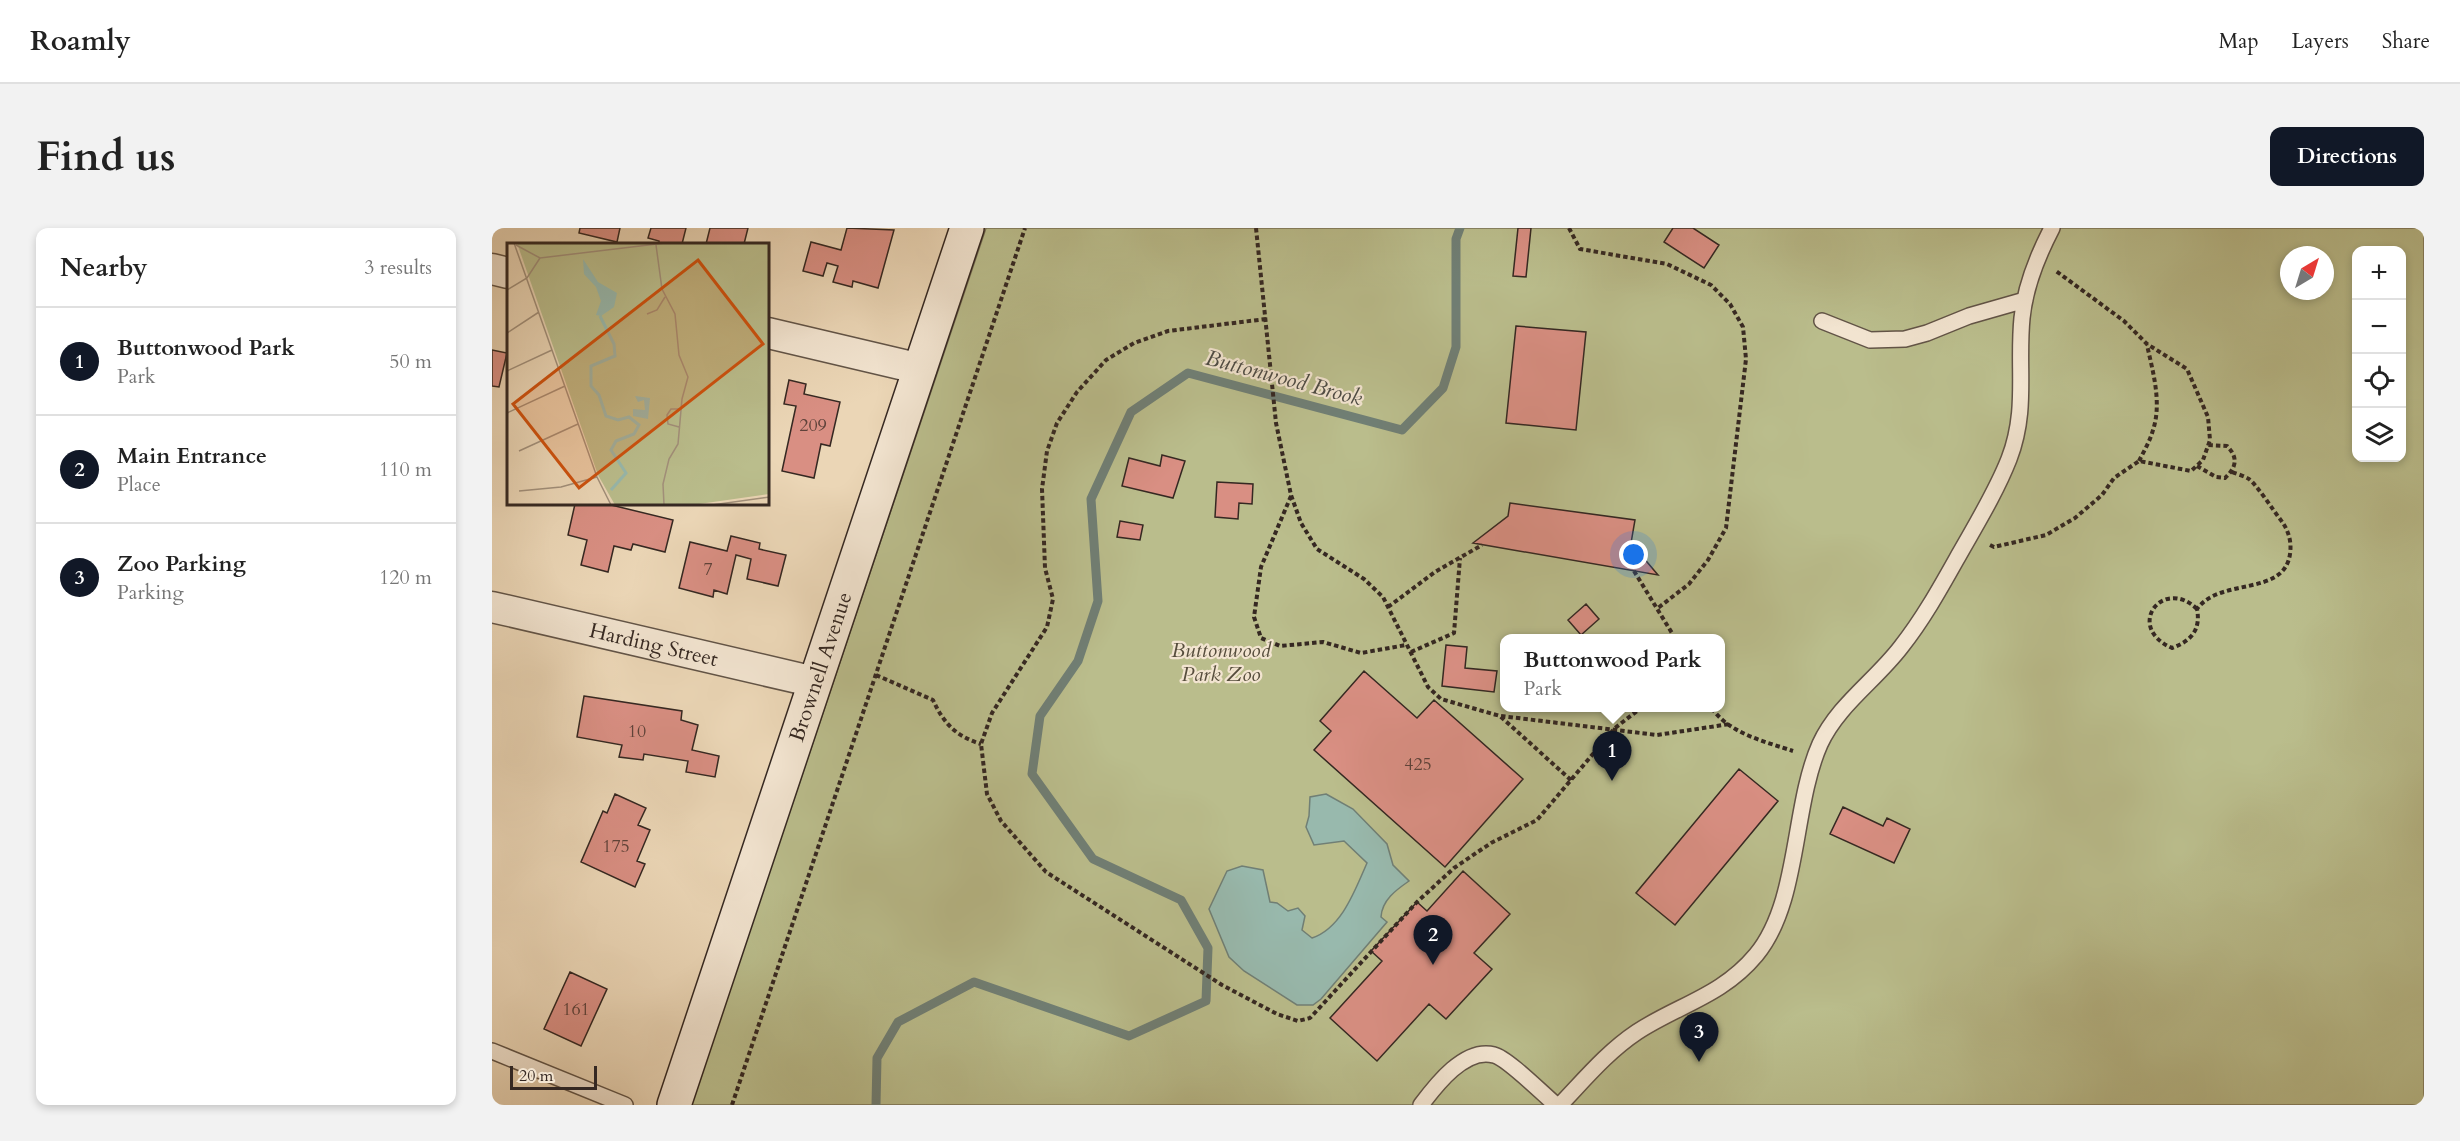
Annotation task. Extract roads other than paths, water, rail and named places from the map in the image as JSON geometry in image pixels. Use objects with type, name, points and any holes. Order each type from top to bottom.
[{"type":"main road","name":"Brownell Avenue","points":[[674,1105],[968,228]]},
{"type":"street","points":[[492,269],[507,273]]},
{"type":"street","points":[[770,333],[921,369]]},
{"type":"street","name":"Harding Street","points":[[492,607],[815,682]]},
{"type":"lane","points":[[1421,1105],[1439,1081],[1458,1064],[1481,1053],[1496,1055],[1558,1105],[1615,1048],[1639,1031],[1726,984],[1742,971],[1769,937],[1783,894],[1811,766],[1820,744],[1839,713],[1903,646],[1936,596],[1997,487],[2017,436],[2021,404],[2022,318],[2025,300],[2038,259],[2052,228]]},
{"type":"lane","points":[[1822,321],[1870,340],[1905,339],[1969,316],[2025,300]]},
{"type":"lane","points":[[492,1051],[625,1105]]},
{"type":"water","points":[[1326,794],[1353,809],[1387,844],[1393,865],[1409,881],[1384,905],[1381,917],[1387,922],[1321,999],[1313,1005],[1297,1005],[1244,971],[1229,957],[1209,909],[1227,871],[1242,866],[1263,870],[1270,902],[1277,903],[1288,911],[1298,908],[1305,916],[1302,930],[1312,938],[1332,926],[1346,907],[1367,863],[1344,841],[1314,845],[1306,827],[1310,797]]},
{"type":"waterway","name":"Buttonwood Brook","points":[[876,1105],[877,1058],[898,1022],[974,982],[1129,1036],[1206,1001],[1208,948],[1181,900],[1093,859],[1032,774],[1040,716],[1078,661],[1098,601],[1091,499],[1131,412],[1188,373],[1402,430],[1443,388],[1456,347],[1456,239],[1460,228]]},
{"type":"place","name":"Buttonwood Park","points":[[1612,781]]},
{"type":"place","name":"Main Entrance","points":[[1433,965]]},
{"type":"place","name":"Zoo Parking","points":[[1699,1062]]},
{"type":"park label","name":"Buttonwood Park Zoo","points":[[1221,662]]}]
